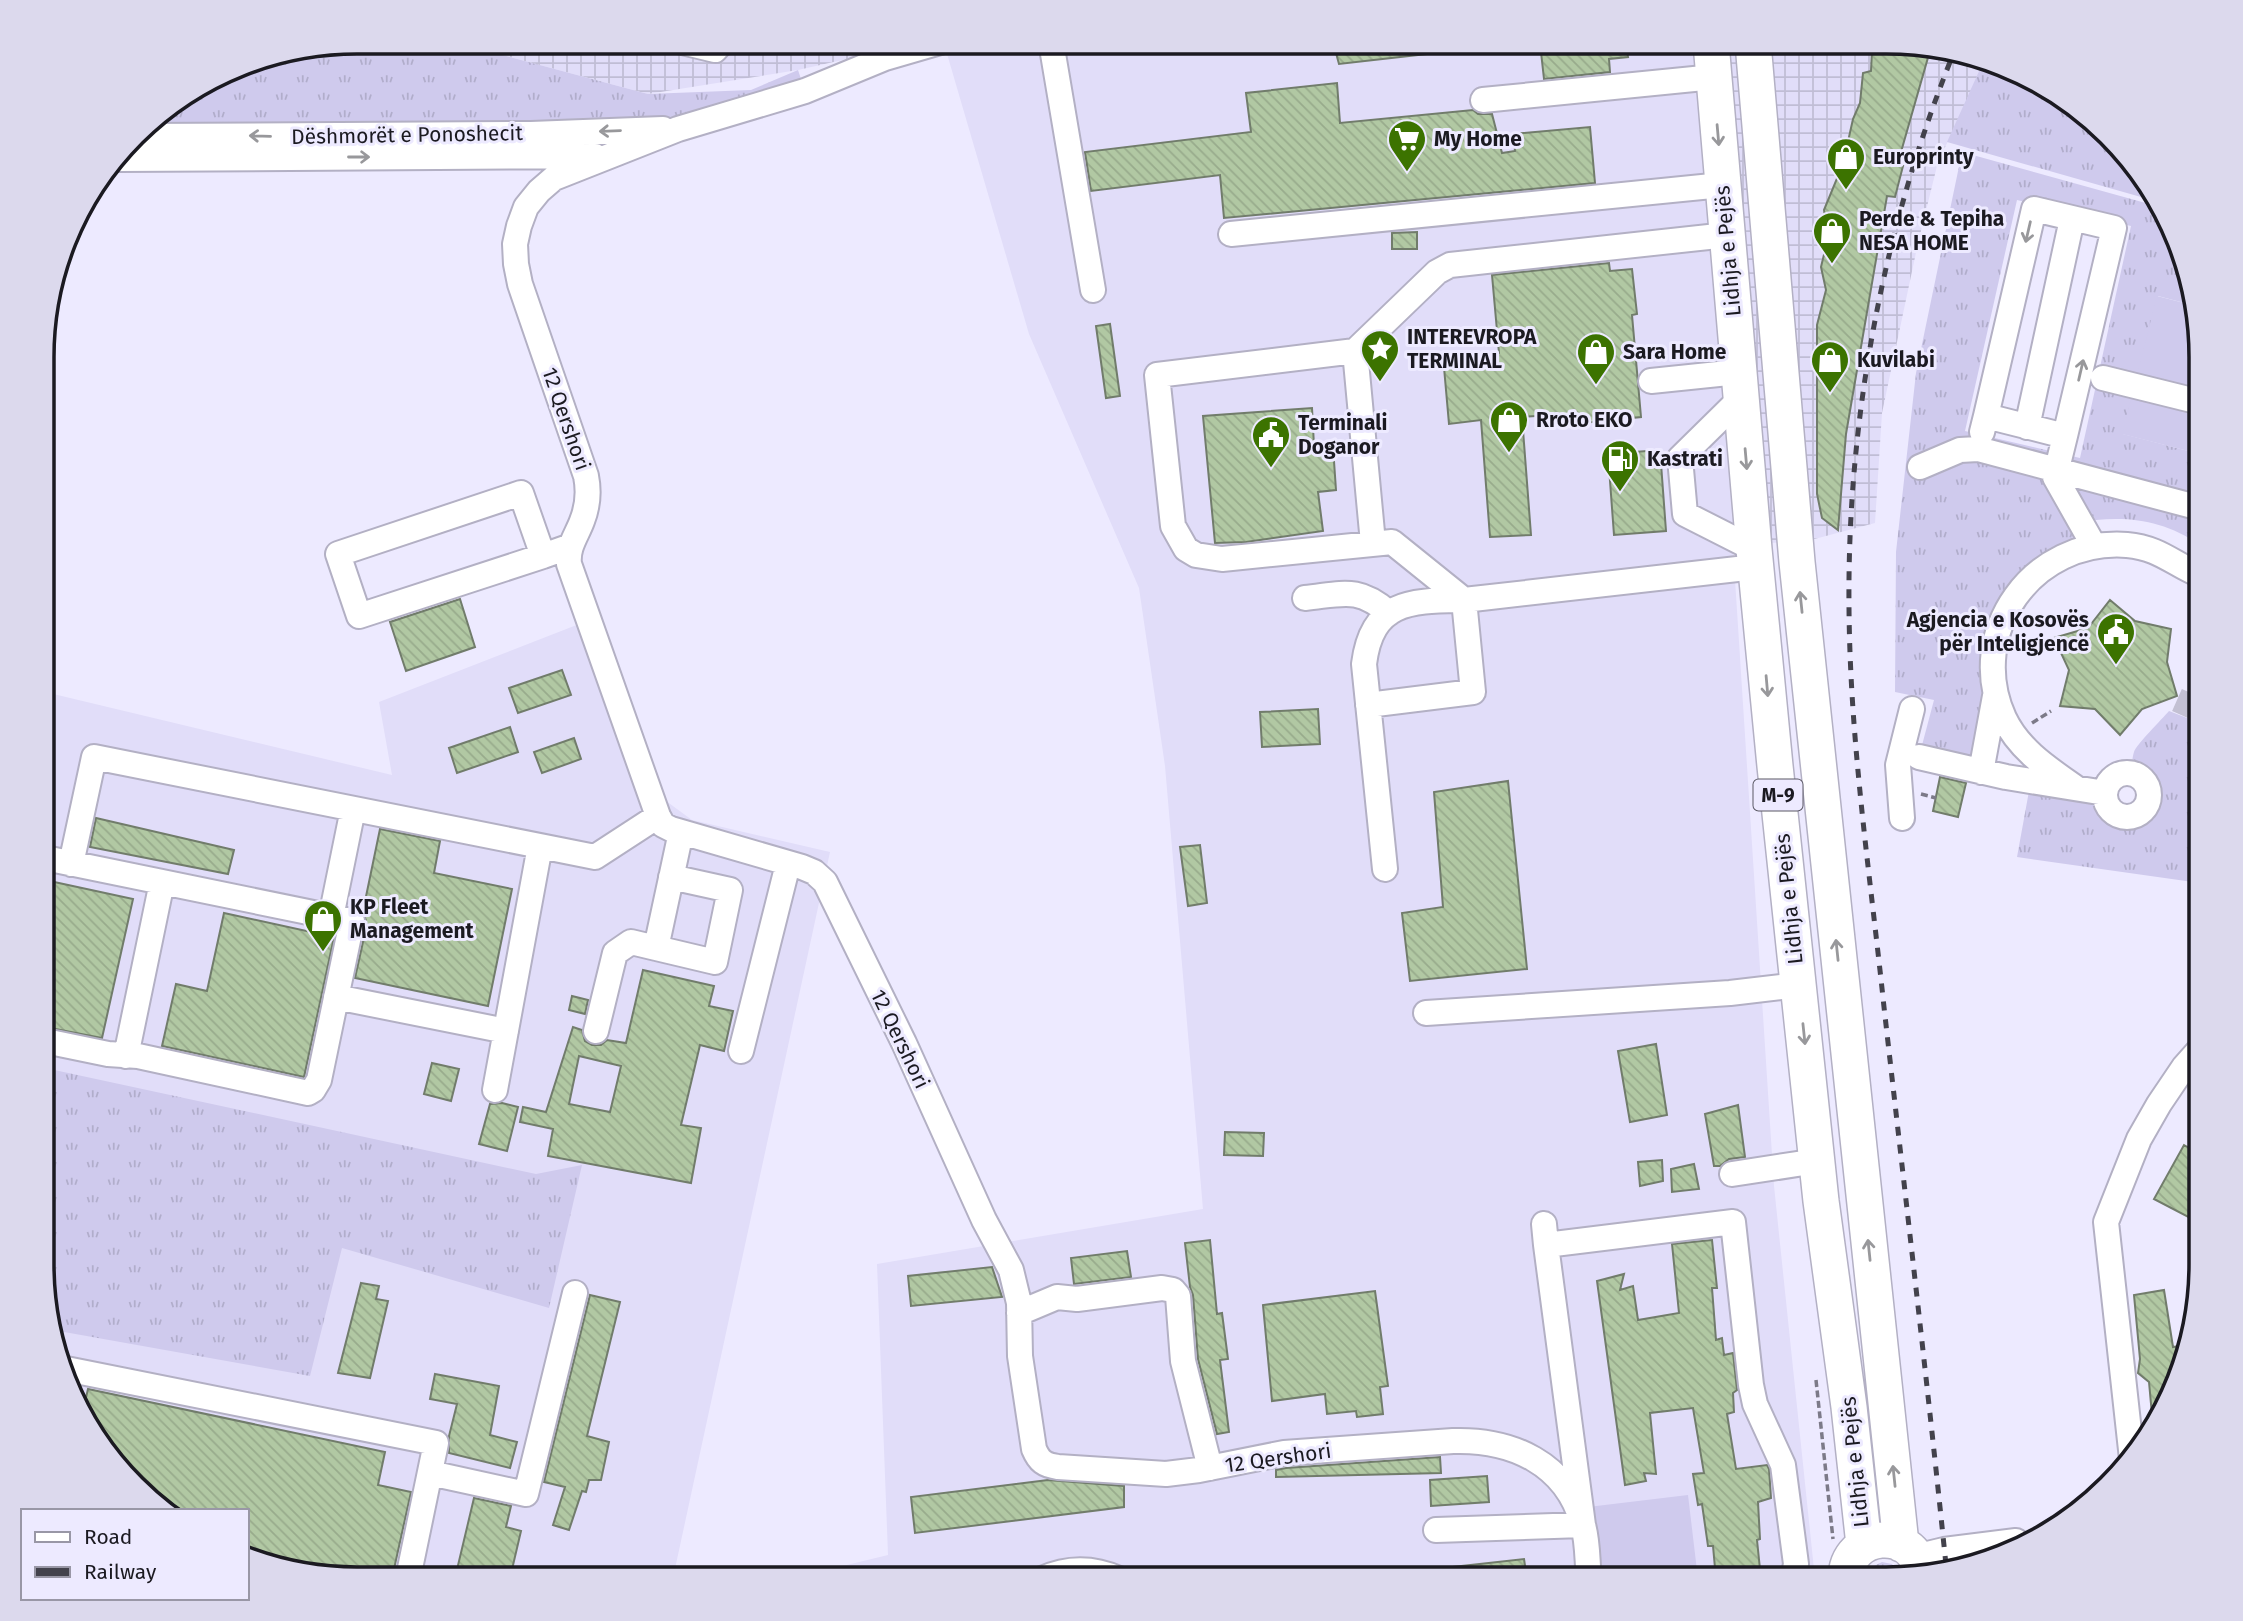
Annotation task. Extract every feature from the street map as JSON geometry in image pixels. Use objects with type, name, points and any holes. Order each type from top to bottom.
[{"type":"highway","name":"Lidhja e Pejës","points":[[1712,54],[1755,558],[1817,1161],[1864,1545]]},
{"type":"highway","name":"Lidhja e Pejës","points":[[1754,54],[1797,562],[1913,1557]]},
{"type":"highway","points":[[1848,1567],[1855,1552],[1864,1545],[1883,1539],[1913,1557]]},
{"type":"street","name":"Dëshmorët e Ponoshecit","points":[[128,159],[608,158],[678,129],[805,91],[869,54]]},
{"type":"street","points":[[1053,54],[1093,290]]},
{"type":"street","points":[[1483,100],[1714,77]]},
{"type":"street","name":"Dëshmorët e Ponoshecit","points":[[150,136],[531,134],[678,129]]},
{"type":"street","name":"12 Qershori","points":[[608,158],[554,178],[538,191],[526,207],[515,244],[520,284],[589,490],[587,505],[568,555],[571,572],[657,816],[663,825],[814,872],[825,882],[836,902],[863,963],[904,1043],[984,1220],[1011,1270],[1018,1294],[1020,1356],[1038,1460],[1047,1465],[1166,1474],[1284,1453],[1453,1441],[1496,1443],[1520,1451],[1540,1462],[1557,1477],[1572,1497],[1583,1525],[1588,1567]]},
{"type":"street","points":[[1231,234],[1722,185]]},
{"type":"street","points":[[1978,449],[2034,209],[2114,228],[2055,477],[2094,546]]},
{"type":"street","points":[[2027,426],[2072,219]]},
{"type":"street","points":[[1368,705],[1473,692],[1464,600],[1379,536],[1222,559],[1196,555],[1186,549],[1173,526],[1157,375],[1355,351],[1437,272],[1450,265],[1727,235]]},
{"type":"street","points":[[1355,351],[1379,536]]},
{"type":"street","points":[[2103,377],[2189,399]]},
{"type":"street","points":[[1651,381],[1740,385]]},
{"type":"street","points":[[1740,385],[1680,458],[1685,514],[1755,558]]},
{"type":"street","points":[[1986,416],[2065,436]]},
{"type":"street","points":[[1920,467],[1960,450],[1978,449],[2189,505]]},
{"type":"street","points":[[543,556],[521,493],[338,554],[359,616],[543,556],[571,546]]},
{"type":"street","points":[[2076,788],[2039,763],[2016,738],[2005,720],[1996,695],[1992,672],[2000,625],[2024,586],[2051,563],[2094,546],[2128,545],[2144,548],[2169,557],[2189,569]]},
{"type":"street","points":[[1385,869],[1364,664],[1372,632],[1389,613],[1408,603],[1423,600],[1464,600],[1755,558]]},
{"type":"street","points":[[1305,598],[1363,595],[1374,600],[1389,613]]},
{"type":"street","points":[[1982,772],[1996,695]]},
{"type":"street","points":[[1902,818],[1898,765],[1912,709]]},
{"type":"street","points":[[71,864],[94,757],[595,857],[657,816]]},
{"type":"street","points":[[1919,757],[1982,772],[2105,793]]},
{"type":"street","points":[[331,916],[353,809]]},
{"type":"street","points":[[656,948],[681,832]]},
{"type":"street","points":[[495,1090],[540,846]]},
{"type":"street","points":[[54,860],[352,921],[319,1080],[308,1093],[138,1056],[108,1055],[54,1043]]},
{"type":"street","points":[[740,1051],[788,864]]},
{"type":"street","points":[[597,1031],[615,953],[631,942],[715,962],[730,890],[671,877]]},
{"type":"street","points":[[126,1056],[162,883]]},
{"type":"street","points":[[1426,1013],[1730,993],[1799,985]]},
{"type":"street","points":[[336,997],[506,1031]]},
{"type":"street","points":[[2130,1442],[2106,1222],[2146,1127],[2159,1104],[2189,1064]]},
{"type":"street","points":[[1732,1174],[1817,1161]]},
{"type":"street","points":[[1436,1530],[1583,1525],[1545,1234],[1733,1222],[1751,1385],[1755,1404],[1783,1465],[1796,1567]]},
{"type":"street","points":[[1019,1313],[1057,1297],[1077,1299],[1162,1288],[1173,1290],[1178,1296],[1180,1307],[1183,1361],[1210,1468]]},
{"type":"street","points":[[430,1473],[526,1494],[575,1293]]},
{"type":"street","points":[[74,1370],[436,1443],[410,1567]]},
{"type":"street","points":[[1913,1557],[1944,1550],[2002,1544]]},
{"type":"shaded area","points":[[499,54],[869,54],[798,70],[648,94]]},
{"type":"shaded area","points":[[947,54],[1725,54],[1769,543],[1732,533],[1774,1186],[1814,1567],[838,1567],[888,1555],[877,1264],[1203,1209],[1165,766],[1139,588],[1029,334]]},
{"type":"shaded area","points":[[1725,54],[1906,55],[1945,60],[1982,70],[1938,162],[1918,243],[1882,413],[1875,523],[1807,541],[1769,543]]},
{"type":"shaded area","points":[[592,619],[662,798],[692,820],[830,852],[675,1567],[357,1567],[298,1561],[260,1551],[248,1547],[248,1509],[180,1509],[157,1492],[129,1464],[95,1416],[70,1361],[60,1323],[54,1264],[54,694],[392,775],[379,702]]},
{"type":"green space","points":[[357,54],[499,54],[648,94],[751,90],[798,70],[805,91],[604,160],[146,140],[189,105],[223,85],[260,70],[317,57]]},
{"type":"green space","points":[[1980,69],[1983,70],[2038,95],[2086,129],[2114,157],[2143,198],[1947,142]]},
{"type":"green space","points":[[1962,152],[2146,203],[2166,241],[2184,303],[2158,296],[2123,434],[2189,451],[2189,538],[2170,529],[2140,521],[2109,519],[2075,523],[2077,540],[1988,636],[1972,757],[1921,749],[1934,700],[1895,692],[1896,552],[1916,373]],"holes":[[[2017,200],[2131,226],[2080,458],[1965,431]]]},
{"type":"green space","points":[[2157,296],[2184,303],[2189,357],[2189,451],[2122,434]]},
{"type":"green space","points":[[2169,711],[2189,719],[2189,881],[2017,857],[2029,791],[2106,803],[2118,815],[2126,817],[2141,813],[2149,800],[2149,791],[2135,770],[2133,759],[2134,752]]},
{"type":"green space","points":[[54,1070],[536,1174],[582,1165],[549,1308],[342,1248],[310,1376],[62,1332],[54,1264]]},
{"type":"green space","points":[[1688,1495],[1697,1567],[1595,1567],[1588,1507]]},
{"type":"green space","points":[[1882,1562],[1894,1567],[1886,1567],[1872,1567]]},
{"type":"building","points":[[1336,54],[1426,54],[1339,64]]},
{"type":"building","points":[[1541,54],[1628,54],[1628,57],[1609,59],[1610,72],[1544,79]]},
{"type":"building","points":[[1872,54],[1928,57],[1897,166],[1903,166],[1895,197],[1887,196],[1846,434],[1838,530],[1822,518],[1817,494],[1817,325],[1826,290],[1821,267],[1828,238],[1824,210],[1843,164],[1853,119],[1860,103],[1863,73],[1871,71]]},
{"type":"building","points":[[1337,83],[1340,123],[1473,110],[1478,114],[1492,114],[1502,153],[1515,151],[1513,134],[1590,127],[1595,183],[1224,218],[1220,175],[1091,191],[1085,152],[1251,132],[1246,93]]},
{"type":"building","points":[[1417,232],[1417,249],[1392,249],[1392,233]]},
{"type":"building","points":[[1609,263],[1610,271],[1632,269],[1637,314],[1632,315],[1641,417],[1553,426],[1552,415],[1522,417],[1531,535],[1490,537],[1481,420],[1449,424],[1443,356],[1499,353],[1492,275]]},
{"type":"building","points":[[1110,324],[1120,396],[1106,398],[1096,326]]},
{"type":"building","name":"Terminali Doganor","points":[[1312,408],[1314,446],[1333,447],[1336,490],[1318,492],[1323,531],[1246,542],[1215,543],[1203,416]]},
{"type":"building","points":[[1660,450],[1666,531],[1614,535],[1608,454]]},
{"type":"building","points":[[460,599],[475,647],[406,671],[390,622]]},
{"type":"building","name":"Agjencia e Kosovës për Inteligjencë","points":[[2110,600],[2135,621],[2171,629],[2167,662],[2177,696],[2142,709],[2120,735],[2095,709],[2060,706],[2069,670],[2054,638],[2088,628]]},
{"type":"building","points":[[562,670],[571,695],[518,713],[509,688]]},
{"type":"building","points":[[1318,709],[1320,744],[1262,747],[1260,712]]},
{"type":"building","points":[[510,727],[518,752],[457,773],[449,748]]},
{"type":"building","points":[[574,738],[581,759],[542,773],[534,752]]},
{"type":"building","points":[[1940,777],[1966,783],[1958,817],[1933,811]]},
{"type":"building","points":[[1508,781],[1527,969],[1410,981],[1402,913],[1443,907],[1434,792]]},
{"type":"building","points":[[96,818],[234,850],[228,874],[90,847]]},
{"type":"building","points":[[380,829],[440,841],[434,873],[512,889],[488,1006],[355,978],[367,924],[363,911]]},
{"type":"building","points":[[1200,845],[1207,903],[1188,906],[1180,847]]},
{"type":"building","points":[[54,882],[133,899],[102,1038],[54,1029]]},
{"type":"building","points":[[224,913],[334,937],[304,1077],[162,1046],[176,984],[207,991]]},
{"type":"building","points":[[643,970],[714,986],[709,1006],[733,1011],[724,1051],[700,1045],[681,1125],[701,1128],[691,1183],[548,1156],[553,1129],[520,1122],[523,1107],[546,1112],[573,1027],[582,1030],[585,1041],[592,1045],[601,1045],[607,1040],[626,1043]],"holes":[[[579,1056],[621,1066],[610,1112],[569,1104]]]},
{"type":"building","points":[[572,996],[588,1000],[585,1014],[569,1010]]},
{"type":"building","points":[[1656,1044],[1667,1115],[1630,1122],[1618,1051]]},
{"type":"building","points":[[432,1063],[459,1069],[451,1101],[424,1094]]},
{"type":"building","points":[[502,1103],[518,1107],[507,1151],[479,1144],[490,1104]]},
{"type":"building","points":[[1738,1105],[1745,1157],[1729,1159],[1720,1166],[1714,1166],[1705,1114]]},
{"type":"building","points":[[1225,1132],[1264,1133],[1263,1156],[1224,1155]]},
{"type":"building","points":[[2184,1145],[2189,1148],[2189,1217],[2154,1199]]},
{"type":"building","points":[[1662,1160],[1663,1181],[1640,1186],[1638,1162]]},
{"type":"building","points":[[1694,1164],[1699,1189],[1672,1192],[1671,1169]]},
{"type":"building","points":[[1210,1240],[1217,1314],[1222,1313],[1228,1359],[1220,1360],[1229,1432],[1217,1434],[1198,1359],[1193,1295],[1185,1243]]},
{"type":"building","points":[[1712,1240],[1717,1288],[1712,1288],[1716,1340],[1722,1338],[1724,1355],[1733,1353],[1737,1390],[1733,1393],[1734,1412],[1727,1414],[1736,1469],[1767,1465],[1769,1469],[1771,1498],[1758,1502],[1760,1567],[1715,1567],[1713,1546],[1708,1546],[1702,1504],[1698,1505],[1693,1474],[1704,1473],[1693,1408],[1650,1413],[1656,1474],[1644,1473],[1646,1481],[1625,1485],[1597,1281],[1624,1274],[1620,1290],[1633,1286],[1638,1320],[1679,1313],[1672,1244]]},
{"type":"building","points":[[1127,1251],[1131,1277],[1074,1284],[1071,1258]]},
{"type":"building","points":[[992,1267],[1002,1297],[911,1306],[908,1276]]},
{"type":"building","points":[[361,1283],[379,1286],[376,1299],[388,1301],[370,1378],[338,1373]]},
{"type":"building","points":[[2164,1290],[2173,1347],[2177,1346],[2166,1380],[2152,1410],[2149,1382],[2138,1373],[2140,1359],[2134,1295]]},
{"type":"building","points":[[1375,1291],[1388,1386],[1380,1387],[1383,1414],[1357,1417],[1356,1411],[1327,1414],[1325,1394],[1272,1401],[1263,1305]]},
{"type":"building","points":[[590,1295],[620,1302],[587,1436],[609,1442],[601,1480],[589,1480],[586,1492],[582,1491],[569,1530],[553,1525],[565,1487],[544,1482]]},
{"type":"building","points":[[435,1374],[499,1386],[490,1435],[517,1442],[510,1468],[449,1453],[449,1436],[457,1404],[430,1399]]},
{"type":"building","points":[[88,1389],[385,1452],[378,1485],[411,1492],[394,1567],[317,1564],[248,1547],[248,1509],[180,1509],[157,1492],[129,1464],[105,1432],[86,1399]]},
{"type":"building","points":[[1440,1457],[1441,1473],[1276,1477],[1276,1470],[1286,1468]]},
{"type":"building","points":[[1487,1476],[1489,1502],[1431,1506],[1430,1480]]},
{"type":"building","points":[[1048,1480],[1124,1486],[1124,1507],[915,1533],[911,1497]]},
{"type":"building","points":[[474,1498],[511,1506],[506,1527],[521,1531],[513,1567],[458,1567]]},
{"type":"building","points":[[1524,1559],[1525,1567],[1453,1567]]},
{"type":"tunnel","points":[[2177,700],[2189,705]]},
{"type":"railway","points":[[1946,1561],[1862,808],[1853,708],[1849,608],[1855,466],[1874,325],[1907,186],[1950,61]]},
{"type":"place","name":"My Home","points":[[1407,173]]},
{"type":"place","name":"Europrinty","points":[[1846,191]]},
{"type":"place","name":"Perde & Tepiha NESA HOME","points":[[1832,265]]},
{"type":"place","name":"INTEREVROPA TERMINAL","points":[[1380,383]]},
{"type":"place","name":"Sara Home","points":[[1596,386]]},
{"type":"place","name":"Kuvilabi","points":[[1830,394]]},
{"type":"place","name":"Rroto EKO","points":[[1509,454]]},
{"type":"place","name":"Terminali Doganor","points":[[1271,469]]},
{"type":"place","name":"Kastrati","points":[[1620,493]]},
{"type":"place","name":"Agjencia e Kosovës për Inteligjencë","points":[[2116,666]]},
{"type":"place","name":"KP Fleet Management","points":[[323,953]]}]
